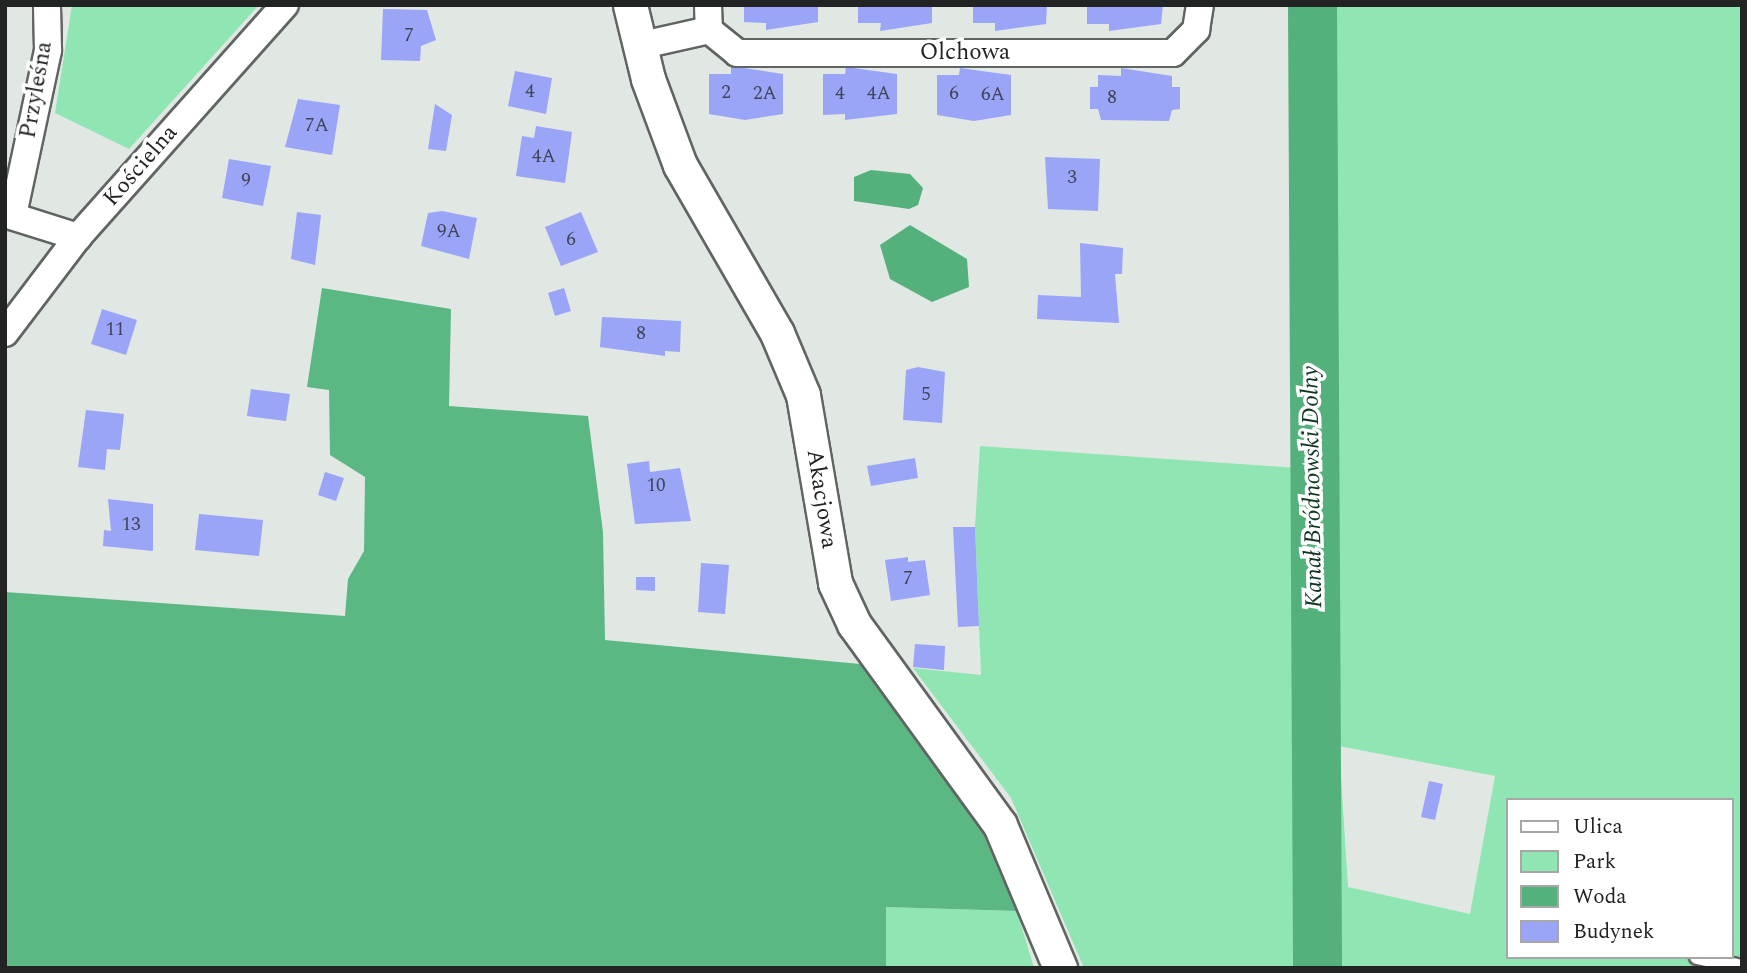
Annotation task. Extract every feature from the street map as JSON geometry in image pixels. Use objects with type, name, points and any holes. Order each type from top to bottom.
[{"type":"street","name":"Przyleśna","points":[[9,215],[48,50],[47,5]]},
{"type":"street","name":"Kościelna","points":[[5,333],[78,237],[285,5]]},
{"type":"street","name":"Akacjowa","points":[[630,5],[638,46],[680,165],[777,333],[803,395],[835,583],[853,624],[1000,825],[1060,968]]},
{"type":"street","name":"Olchowa","points":[[638,46],[709,18],[737,53],[1173,53],[1196,30],[1200,5]]},
{"type":"street","points":[[9,215],[78,237]]},
{"type":"lane","points":[[1706,959],[1742,967]]},
{"type":"green space","points":[[72,5],[259,5],[129,149],[55,113]]},
{"type":"green space","points":[[1291,5],[1742,5],[1742,968],[1084,968],[1011,798],[913,668],[981,675],[975,527],[980,446],[1298,468]],"holes":[[[1339,746],[1495,776],[1470,914],[1348,887]]]},
{"type":"green space","points":[[886,907],[1017,911],[1034,968],[886,968]]},
{"type":"shaded area","points":[[322,288],[451,309],[449,406],[588,416],[603,532],[605,640],[860,664],[982,831],[1017,911],[886,907],[886,968],[5,968],[5,592],[345,616],[348,579],[364,551],[365,477],[330,455],[329,390],[307,387]]},
{"type":"water","points":[[871,170],[910,174],[923,188],[918,205],[909,209],[854,201],[854,177]]},
{"type":"water","points":[[910,225],[967,259],[969,287],[932,302],[890,279],[880,245]]},
{"type":"building","points":[[744,5],[818,5],[818,22],[766,30],[766,23],[744,22]]},
{"type":"building","points":[[858,5],[932,5],[932,23],[880,31],[881,23],[858,23]]},
{"type":"building","points":[[973,5],[1047,5],[1046,24],[995,31],[995,23],[973,23]]},
{"type":"building","points":[[1087,5],[1163,5],[1161,24],[1109,31],[1109,24],[1087,24]]},
{"type":"building","points":[[383,9],[427,10],[436,40],[421,46],[420,61],[381,60]]},
{"type":"building","points":[[731,66],[783,74],[783,114],[745,120],[709,114],[709,74],[731,74]]},
{"type":"building","points":[[846,67],[897,74],[897,114],[845,120],[845,114],[823,115],[823,74],[845,74]]},
{"type":"building","points":[[960,68],[1011,75],[1011,115],[974,121],[937,115],[937,75],[959,75]]},
{"type":"building","points":[[1121,68],[1172,76],[1172,87],[1180,87],[1180,109],[1172,110],[1169,121],[1101,120],[1098,109],[1090,109],[1090,87],[1098,87],[1098,75],[1121,76]]},
{"type":"building","points":[[515,71],[552,78],[546,114],[508,106]]},
{"type":"building","points":[[298,99],[340,105],[332,155],[285,147]]},
{"type":"building","points":[[435,104],[452,115],[446,151],[428,149]]},
{"type":"building","points":[[536,126],[572,132],[565,183],[516,176],[522,136],[534,138]]},
{"type":"building","points":[[1045,157],[1100,159],[1098,211],[1048,209]]},
{"type":"building","points":[[229,159],[271,166],[263,206],[222,198]]},
{"type":"building","points":[[442,211],[477,218],[469,259],[421,246],[428,213]]},
{"type":"building","points":[[297,212],[321,215],[315,265],[291,259]]},
{"type":"building","points":[[581,212],[598,252],[561,266],[545,227]]},
{"type":"building","points":[[1080,243],[1123,248],[1122,274],[1115,274],[1119,323],[1037,319],[1038,295],[1081,297]]},
{"type":"building","points":[[564,288],[571,311],[555,316],[548,293]]},
{"type":"building","points":[[102,309],[137,320],[126,355],[91,344]]},
{"type":"building","points":[[602,317],[681,321],[680,352],[665,351],[665,356],[600,347]]},
{"type":"building","points":[[918,367],[945,372],[942,423],[903,420],[906,370]]},
{"type":"building","points":[[251,389],[290,394],[286,421],[247,416]]},
{"type":"building","points":[[86,410],[124,414],[120,450],[107,449],[105,470],[78,467]]},
{"type":"building","points":[[915,458],[918,478],[871,486],[867,466]]},
{"type":"building","points":[[649,461],[650,472],[680,468],[691,521],[635,524],[627,464]]},
{"type":"building","points":[[325,472],[344,478],[336,501],[318,495]]},
{"type":"building","points":[[108,499],[153,504],[153,551],[103,546],[104,530],[111,531]]},
{"type":"building","points":[[199,514],[263,520],[259,556],[195,550]]},
{"type":"building","points":[[953,527],[975,527],[979,626],[958,627]]},
{"type":"building","points":[[908,557],[908,562],[925,560],[930,595],[891,601],[885,560]]},
{"type":"building","points":[[701,563],[729,565],[725,614],[698,612]]},
{"type":"building","points":[[636,577],[655,577],[655,591],[636,590]]},
{"type":"building","points":[[915,644],[945,646],[944,670],[913,667]]},
{"type":"building","points":[[1429,781],[1443,784],[1435,820],[1421,817]]},
{"type":"waterway","name":"Kanał Bródnowski Dolny","points":[[1312,5],[1317,968]]}]
